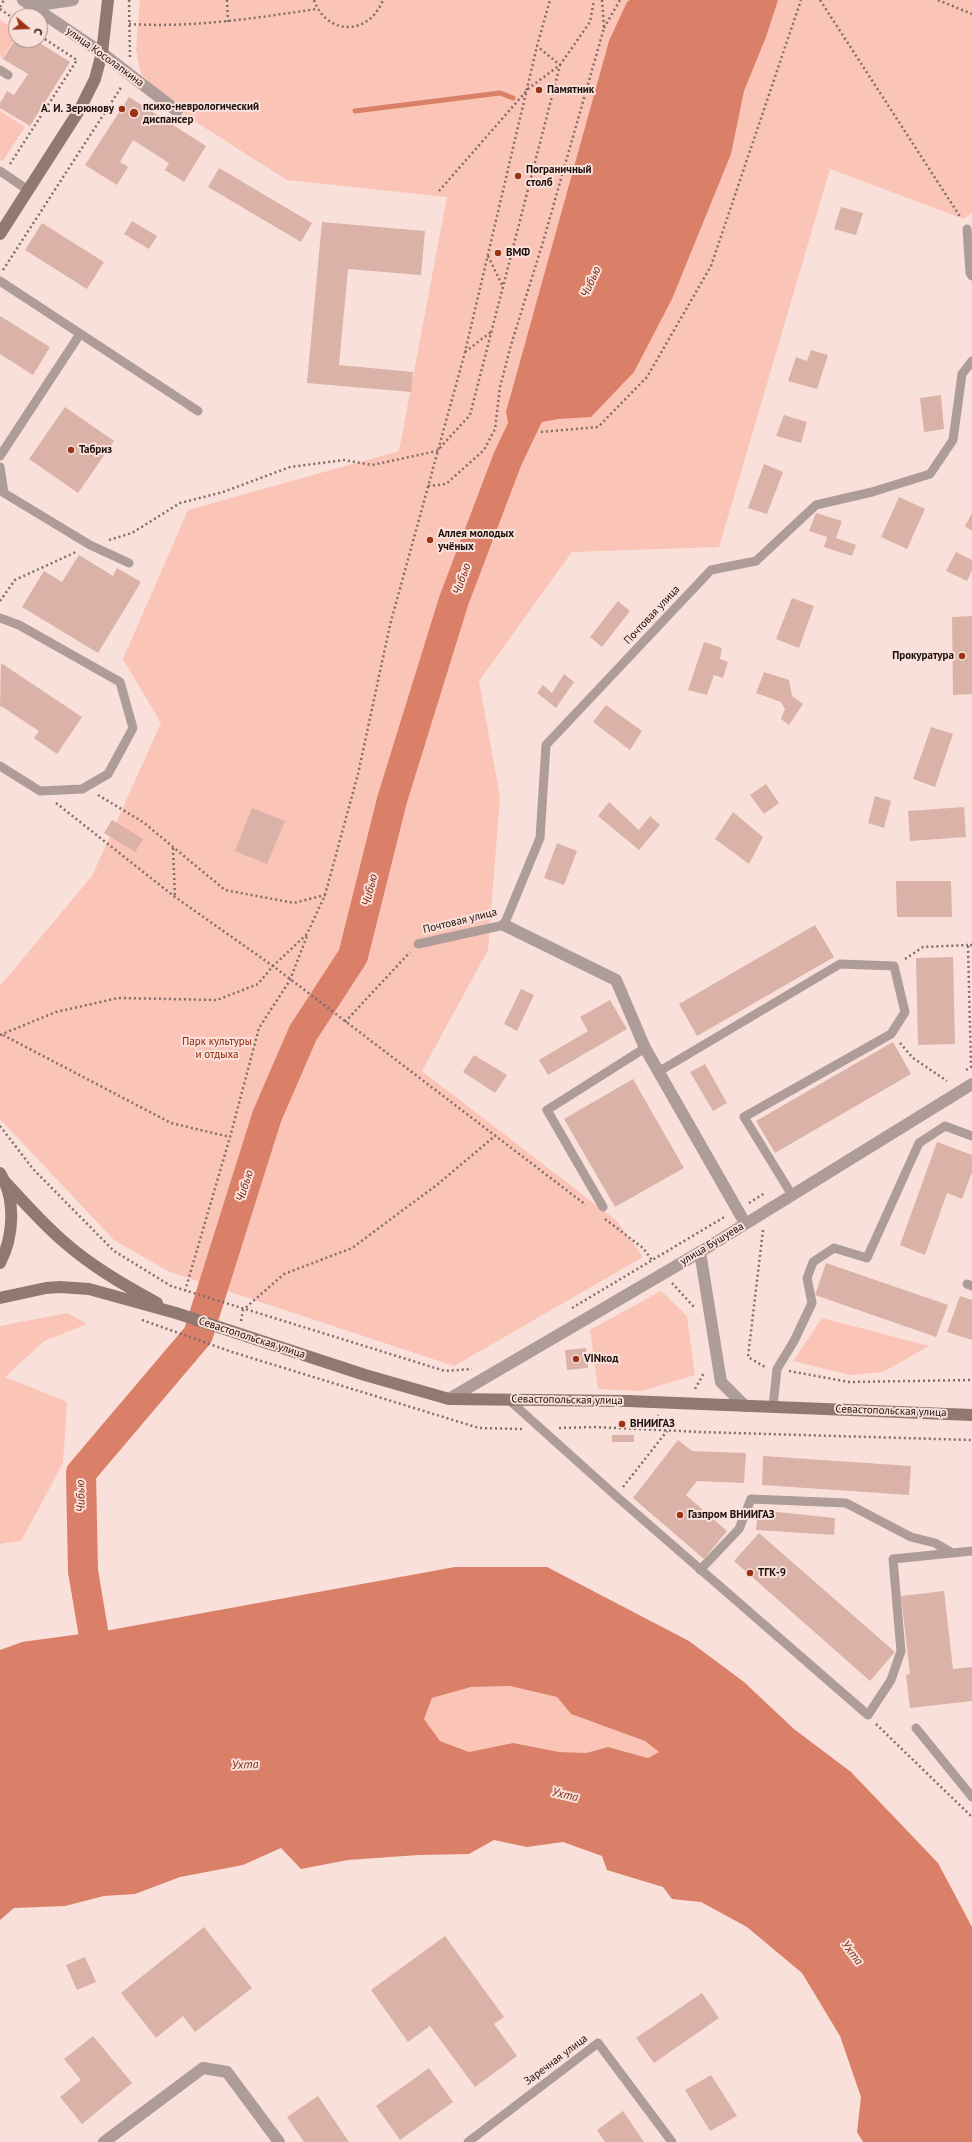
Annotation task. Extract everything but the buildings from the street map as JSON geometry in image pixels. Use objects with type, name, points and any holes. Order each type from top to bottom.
[{"type":"main road","points":[[0,234],[80,109],[95,79],[102,53],[108,0]]},
{"type":"main road","points":[[0,1262],[6,1250],[12,1216],[3,1177]]},
{"type":"main road","name":"Севастопольская улица","points":[[3,1177],[43,1223],[84,1258],[129,1287],[176,1313]]},
{"type":"main road","name":"Севастопольская улица","points":[[0,1298],[46,1288],[89,1289],[176,1313],[238,1335],[416,1391],[449,1399],[628,1401],[972,1415]]},
{"type":"street","name":"улица Косолапкина","points":[[28,3],[73,0]]},
{"type":"street","name":"улица Косолапкина","points":[[28,3],[102,53],[177,111]]},
{"type":"street","points":[[504,925],[616,980],[645,1048],[745,1223]]},
{"type":"street","name":"улица Бушуева","points":[[449,1399],[700,1252],[972,1084]]},
{"type":"street","points":[[700,1252],[721,1382],[745,1406]]},
{"type":"street","points":[[104,2142],[203,2068],[227,2072],[279,2142]]},
{"type":"lane","points":[[0,70],[8,75]]},
{"type":"lane","points":[[2,172],[28,190]]},
{"type":"lane","points":[[967,229],[970,273],[972,276]]},
{"type":"lane","points":[[0,281],[198,411]]},
{"type":"lane","points":[[0,456],[80,334]]},
{"type":"lane","name":"Почтовая улица","points":[[418,944],[504,925],[540,838],[546,745],[711,570],[756,561],[816,505],[872,492],[930,474],[953,440],[962,374],[972,361]]},
{"type":"lane","points":[[0,467],[4,493],[90,545],[129,563]]},
{"type":"lane","points":[[0,766],[40,791],[82,789],[108,774],[133,728],[120,682],[19,625],[1,620]]},
{"type":"lane","points":[[658,1072],[840,964],[894,966],[905,1012],[891,1034],[744,1117],[792,1195]]},
{"type":"lane","points":[[602,1211],[547,1110],[645,1048]]},
{"type":"lane","points":[[773,1406],[777,1369],[794,1340],[812,1303],[807,1278],[813,1262],[834,1248],[867,1258],[919,1143],[945,1126],[972,1136]]},
{"type":"lane","points":[[509,1400],[700,1570],[712,1577],[868,1715],[891,1680],[901,1650],[893,1559],[972,1551]]},
{"type":"lane","points":[[700,1570],[739,1529],[751,1499],[846,1503],[911,1537],[935,1543],[952,1553]]},
{"type":"lane","points":[[916,1728],[972,1796]]},
{"type":"lane","name":"Заречная улица","points":[[468,2142],[598,2043],[672,2142]]},
{"type":"path","points":[[0,8],[4,0]]},
{"type":"path","points":[[0,275],[130,74],[129,0]]},
{"type":"path","points":[[227,0],[228,22]]},
{"type":"path","points":[[314,0],[317,9],[324,18],[335,25],[346,27],[358,26],[374,16],[383,0]]},
{"type":"path","points":[[185,1291],[230,1137],[259,1028],[290,980],[307,934],[325,895],[358,774],[390,625],[465,352],[537,46],[550,0]]},
{"type":"path","points":[[439,191],[528,88],[560,65],[590,22],[594,0]]},
{"type":"path","points":[[602,0],[604,28]]},
{"type":"path","points":[[428,486],[446,484],[484,450],[495,429],[500,387],[511,345],[543,242],[604,28],[620,0]]},
{"type":"path","points":[[542,432],[598,427],[647,377],[711,266],[801,0]]},
{"type":"path","points":[[820,0],[967,229]]},
{"type":"path","points":[[938,0],[972,14]]},
{"type":"path","points":[[129,24],[159,26],[228,22],[317,9]]},
{"type":"path","points":[[2,172],[77,60],[48,41]]},
{"type":"path","points":[[537,46],[560,65]]},
{"type":"path","points":[[0,602],[15,580],[90,545],[132,533],[180,503],[222,492],[290,467],[344,460],[372,465],[437,451],[470,415],[560,65]]},
{"type":"path","points":[[488,256],[503,288]]},
{"type":"path","points":[[465,352],[492,331]]},
{"type":"path","points":[[82,789],[97,794],[143,822],[225,890],[294,903],[325,895]]},
{"type":"path","points":[[40,791],[175,897],[273,966],[588,1206]]},
{"type":"path","points":[[173,847],[175,897]]},
{"type":"path","points":[[1,1035],[56,1012],[118,998],[218,1000],[258,984],[273,966],[307,934]]},
{"type":"path","points":[[345,1022],[418,944]]},
{"type":"path","points":[[894,966],[923,947],[970,945],[971,1067],[965,1070]]},
{"type":"path","points":[[891,1034],[913,1058],[947,1082]]},
{"type":"path","points":[[1,1035],[171,1123],[230,1137]]},
{"type":"path","points":[[941,1086],[953,1078]]},
{"type":"path","points":[[0,1126],[33,1169],[114,1251],[171,1286],[243,1310],[445,1371],[473,1368]]},
{"type":"path","points":[[243,1310],[284,1274],[352,1248],[438,1184],[496,1135]]},
{"type":"path","points":[[566,1312],[784,1182]]},
{"type":"path","points":[[602,1211],[643,1248],[662,1274],[679,1289],[695,1308]]},
{"type":"path","points":[[763,1228],[748,1357],[766,1368],[849,1382],[972,1380]]},
{"type":"path","points":[[136,1318],[232,1352],[479,1428],[541,1429],[596,1427],[972,1440]]},
{"type":"path","points":[[690,1389],[696,1388],[704,1375],[704,1368]]},
{"type":"path","points":[[616,1496],[667,1430]]},
{"type":"path","points":[[868,1715],[972,1817]]},
{"type":"green space","name":"Парк культуры и отдыха","points":[[140,0],[972,0],[972,212],[964,219],[830,169],[719,547],[572,552],[479,681],[500,797],[488,950],[422,1071],[617,1221],[643,1257],[454,1366],[170,1272],[114,1240],[0,1119],[0,986],[92,876],[161,723],[123,659],[188,510],[399,451],[447,197],[287,180],[188,117],[141,74],[136,50]]},
{"type":"green space","points":[[0,20],[8,25],[9,48],[3,58],[0,56]]},
{"type":"green space","points":[[0,111],[25,127],[3,161],[0,159]]},
{"type":"green space","points":[[661,1291],[687,1316],[695,1375],[641,1391],[598,1389],[590,1330]]},
{"type":"green space","points":[[67,1313],[87,1324],[44,1341],[5,1377],[67,1402],[63,1463],[21,1541],[0,1544],[0,1326]]},
{"type":"green space","points":[[822,1318],[929,1346],[883,1372],[850,1375],[793,1361]]},
{"type":"green space","points":[[510,1686],[557,1697],[571,1714],[645,1741],[659,1752],[648,1758],[608,1747],[586,1753],[558,1752],[513,1743],[469,1752],[440,1741],[424,1719],[432,1698],[471,1687]]},
{"type":"water","points":[[630,0],[778,0],[766,37],[744,91],[731,154],[672,299],[634,372],[591,417],[558,419],[537,423],[533,432],[509,427],[506,412],[609,41],[627,2]]},
{"type":"water","name":"Ухта","points":[[455,1567],[547,1567],[689,1641],[744,1682],[794,1729],[851,1772],[938,1863],[972,1927],[972,2142],[863,2142],[857,2132],[861,2097],[840,2036],[802,1973],[747,1927],[701,1902],[672,1899],[663,1887],[607,1870],[602,1856],[563,1842],[527,1847],[494,1840],[469,1854],[418,1855],[348,1860],[301,1869],[281,1848],[243,1865],[180,1877],[135,1894],[104,1896],[65,1906],[14,1908],[0,1920],[0,1650],[22,1642],[110,1630]],"holes":[[[510,1686],[557,1697],[571,1714],[645,1741],[659,1752],[648,1758],[608,1747],[586,1753],[559,1752],[513,1743],[469,1752],[440,1741],[424,1719],[432,1698],[471,1687]]]},
{"type":"waterway","points":[[355,111],[500,93],[513,98]]},
{"type":"waterway","name":"Чибью","points":[[100,1672],[83,1571],[81,1473],[198,1335],[267,1116],[303,1033],[353,956],[392,800],[454,600],[508,458],[539,393]]},
{"type":"place","name":"Памятник","points":[[539,90]]},
{"type":"place","name":"А. И. Зерюнову","points":[[122,109]]},
{"type":"place","name":"психо-неврологический диспансер","points":[[134,113]]},
{"type":"place","name":"Пограничный столб","points":[[518,176]]},
{"type":"place","name":"ВМФ","points":[[498,253]]},
{"type":"place","name":"Табриз","points":[[71,450]]},
{"type":"place","name":"Аллея молодых учёных","points":[[430,540]]},
{"type":"place","name":"Прокуратура","points":[[962,656]]},
{"type":"place","name":"VINкод","points":[[576,1359]]},
{"type":"place","name":"ВНИИГАЗ","points":[[622,1424]]},
{"type":"place","name":"Газпром ВНИИГАЗ","points":[[680,1515]]},
{"type":"place","name":"ТГК-9","points":[[750,1573]]}]
